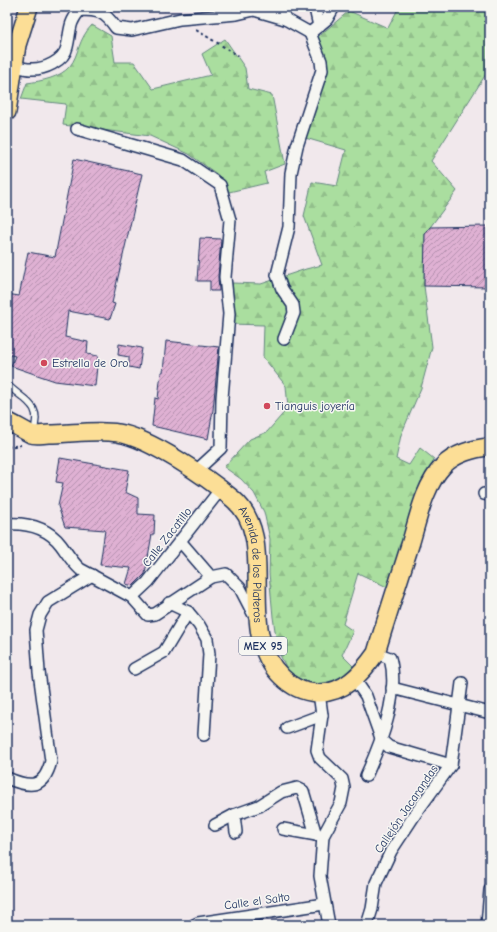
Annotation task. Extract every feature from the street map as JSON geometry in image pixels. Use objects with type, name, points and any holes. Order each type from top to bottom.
[{"type":"main road","points":[[7,112],[17,46],[29,7]]},
{"type":"main road","points":[[7,420],[32,435]]},
{"type":"main road","name":"Avenida de los Plateros","points":[[32,435],[119,433],[160,450],[196,471],[234,500],[247,519],[252,531],[257,561],[256,619],[261,642],[272,667],[290,685],[298,689],[320,693],[335,690],[355,680],[366,668],[383,655],[420,514],[436,474],[444,465],[461,454],[470,450],[490,448]]},
{"type":"street","points":[[281,7],[285,19]]},
{"type":"street","points":[[284,339],[294,313],[293,305],[282,289],[277,275],[289,228],[291,173],[297,146],[322,70],[315,30],[317,7]]},
{"type":"street","points":[[315,30],[331,14],[334,7]]},
{"type":"street","points":[[15,66],[31,69],[50,66],[63,55],[67,48],[72,20],[80,10],[96,10],[103,13],[116,28],[132,30],[220,11],[237,14],[254,10],[315,30]]},
{"type":"street","points":[[77,129],[183,160],[220,185],[230,220],[225,277],[229,314],[222,398],[221,448],[196,471]]},
{"type":"street","name":"Calle Zacatillo","points":[[132,597],[148,582],[220,490]]},
{"type":"street","points":[[7,524],[30,525],[44,530],[60,543],[77,567],[132,597],[148,615],[155,614],[169,603],[211,577],[226,574],[240,588],[256,619]]},
{"type":"street","points":[[180,541],[211,577]]},
{"type":"street","points":[[7,778],[24,785],[38,783],[47,776],[51,761],[38,672],[36,630],[40,615],[48,602],[92,575]]},
{"type":"street","points":[[169,603],[188,612],[199,625],[207,639],[209,654],[204,735]]},
{"type":"street","points":[[134,669],[164,652],[188,612]]},
{"type":"street","points":[[366,776],[382,741],[392,688],[393,666],[383,655]]},
{"type":"street","points":[[355,680],[366,696],[382,741],[389,747],[451,765]]},
{"type":"street","name":"Callejón Jacarandas","points":[[367,925],[372,909],[376,882],[391,851],[416,813],[451,765],[462,683]]},
{"type":"street","points":[[392,688],[490,714]]},
{"type":"street","points":[[319,835],[341,803],[344,788],[342,779],[320,758],[317,750],[322,715],[320,693]]},
{"type":"street","points":[[287,728],[322,715]]},
{"type":"street","points":[[216,826],[234,815],[259,806],[281,792],[297,788],[303,791],[319,835],[320,876],[329,925]]},
{"type":"street","points":[[234,815],[236,832]]},
{"type":"street","points":[[283,829],[319,835]]},
{"type":"street","points":[[487,925],[490,890]]},
{"type":"street","name":"Calle el Salto","points":[[194,925],[198,923],[324,904]]},
{"type":"lane","points":[[7,384],[15,393],[27,399],[34,408],[36,419],[32,435]]},
{"type":"path","points":[[159,7],[239,56]]},
{"type":"green space","points":[[399,7],[490,7],[486,74],[431,161],[457,191],[425,234],[424,286],[432,347],[421,388],[401,435],[396,459],[409,465],[420,448],[434,459],[389,588],[358,573],[343,624],[353,631],[342,655],[353,666],[344,677],[327,684],[309,684],[289,673],[278,651],[269,573],[270,539],[264,512],[254,493],[241,479],[224,467],[250,439],[267,432],[288,408],[286,386],[263,357],[264,325],[231,324],[232,283],[261,284],[322,265],[304,216],[312,182],[337,186],[346,150],[302,137],[327,66],[314,40],[349,11],[388,28]]},
{"type":"green space","points":[[92,25],[111,36],[115,62],[134,62],[153,89],[211,75],[202,54],[225,39],[245,68],[248,89],[272,95],[285,164],[264,172],[267,183],[229,192],[218,175],[189,154],[150,136],[63,125],[66,104],[21,99],[27,83],[56,76],[70,66],[81,41],[87,30]]},
{"type":"building","points":[[74,159],[142,174],[112,303],[115,304],[110,319],[68,311],[65,337],[88,342],[87,354],[98,356],[95,386],[55,381],[11,366],[15,356],[7,354],[7,294],[19,296],[28,252],[55,257]]},
{"type":"building","points":[[488,226],[490,287],[424,286],[425,234],[430,227]]},
{"type":"building","points":[[200,238],[221,239],[218,277],[219,291],[210,291],[210,281],[197,281]]},
{"type":"building","points":[[166,341],[219,347],[213,410],[208,439],[152,426],[155,398],[158,399],[161,372],[163,372]]},
{"type":"building","points":[[119,344],[142,348],[139,369],[129,367],[129,357],[118,355]]},
{"type":"building","points":[[60,458],[129,470],[125,492],[138,498],[138,514],[155,515],[154,534],[152,534],[145,574],[133,586],[126,584],[131,568],[100,565],[105,530],[65,527],[58,506],[63,483],[56,482]]},
{"type":"place","name":"Estrella de Oro","points":[[44,363]]},
{"type":"place","name":"Tianguis joyería","points":[[267,406]]}]
